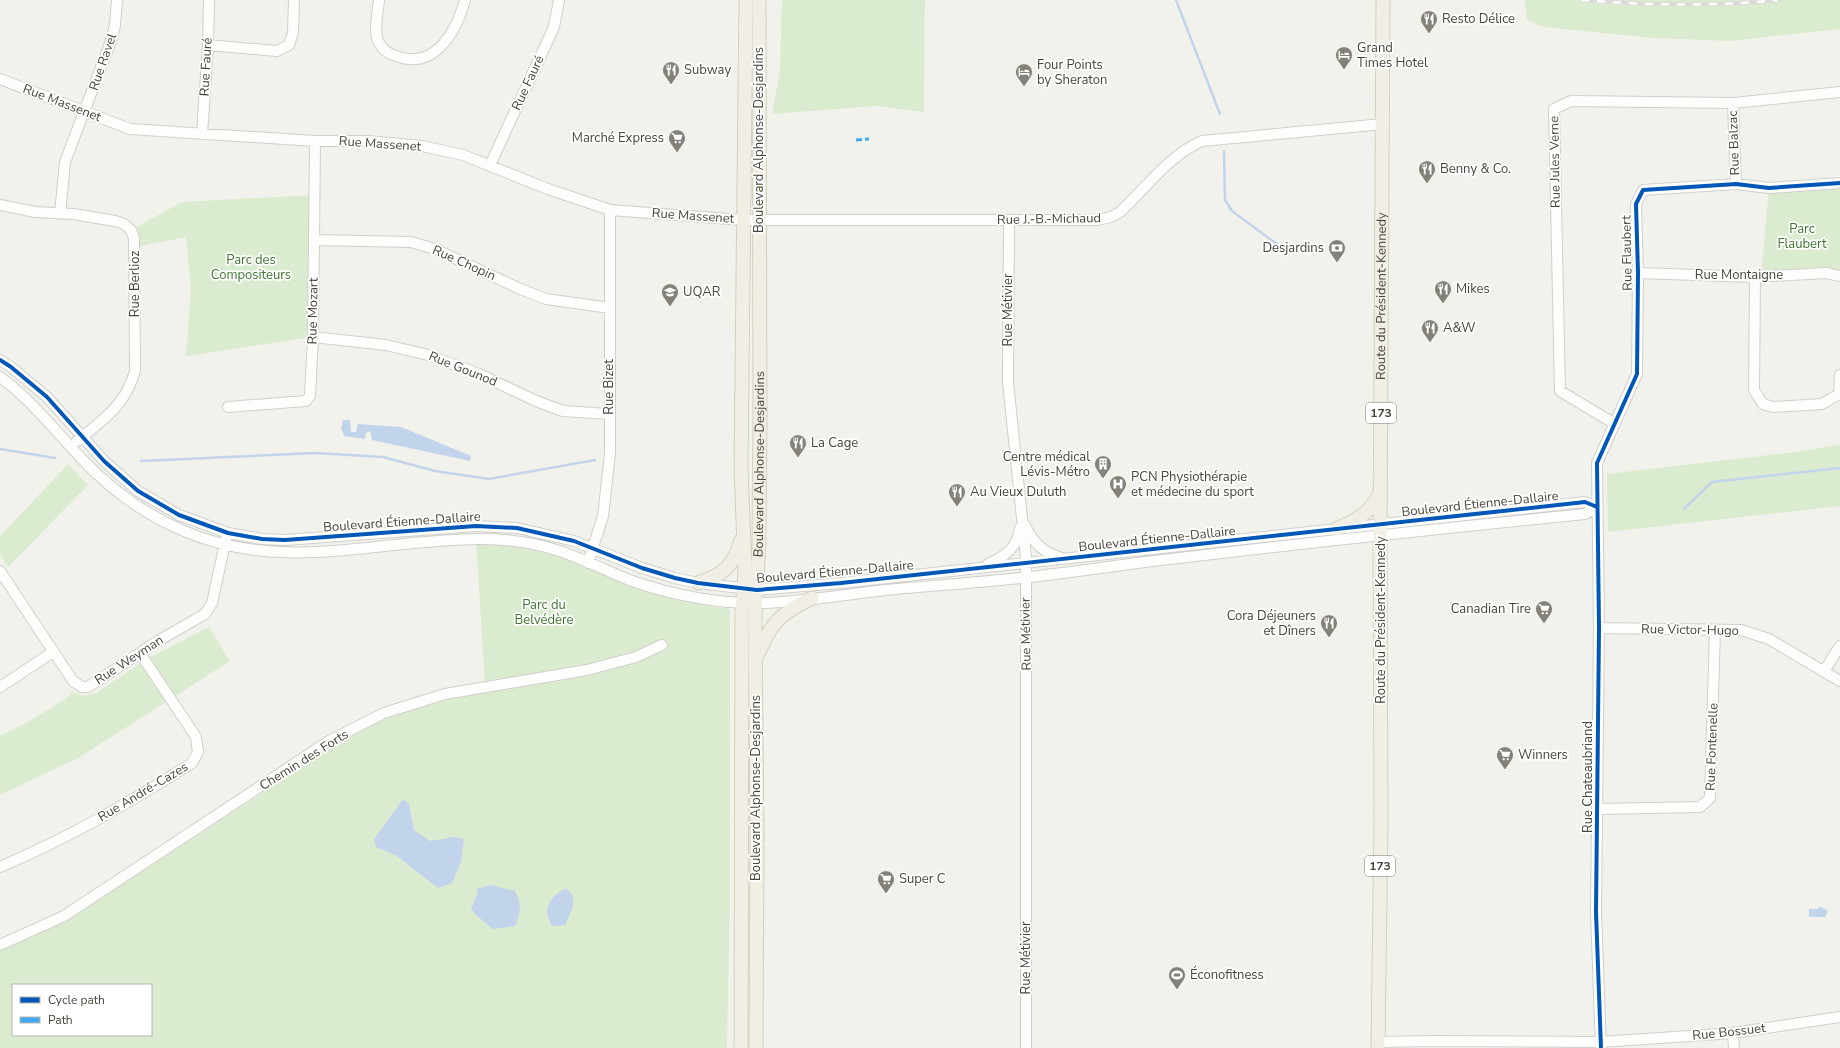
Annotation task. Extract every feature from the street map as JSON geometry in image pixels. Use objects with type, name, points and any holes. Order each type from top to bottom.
[{"type":"main road","name":"Boulevard Alphonse-Desjardins","points":[[746,0],[741,469],[743,533],[755,662],[756,1048]]},
{"type":"main road","name":"Boulevard Alphonse-Desjardins","points":[[741,1048],[750,596],[760,414],[759,0]]},
{"type":"main road","name":"Route du Président-Kennedy","points":[[1378,1045],[1381,826],[1380,491],[1383,0]]},
{"type":"main road","points":[[1336,529],[1354,522],[1366,514],[1376,501],[1380,491]]},
{"type":"main road","points":[[698,583],[719,575],[731,564],[743,533]]},
{"type":"main road","points":[[755,662],[770,628],[778,618],[812,598]]},
{"type":"street","name":"Rue Ravel","points":[[60,214],[65,162],[111,41],[115,25],[117,0]]},
{"type":"street","name":"Rue Fauré","points":[[202,134],[208,45],[209,0]]},
{"type":"street","points":[[208,45],[276,51],[289,45],[293,33],[294,0]]},
{"type":"street","points":[[379,0],[377,34],[379,43],[385,51],[393,55],[409,58],[421,58],[434,53],[443,46],[451,34],[465,0]]},
{"type":"street","name":"Rue Fauré","points":[[490,165],[554,27],[559,0]]},
{"type":"street","name":"Rue Massenet","points":[[0,79],[130,129],[315,141],[368,141],[422,146],[463,155],[548,189],[610,210],[759,220]]},
{"type":"street","name":"Rue Jules Verne","points":[[1614,424],[1560,392],[1554,109],[1571,102],[1732,103],[1840,92]]},
{"type":"street","name":"Rue Balzac","points":[[1732,103],[1736,184]]},
{"type":"street","name":"Rue J.-B.-Michaud","points":[[759,220],[1097,220],[1120,212],[1175,156],[1188,147],[1202,141],[1259,134],[1383,124]]},
{"type":"street","name":"Rue Mozart","points":[[228,407],[306,401],[310,396],[313,337],[315,141]]},
{"type":"street","name":"Rue Flaubert","points":[[1597,507],[1597,463],[1637,374],[1638,273],[1636,204],[1643,190],[1736,184],[1769,188],[1840,183]]},
{"type":"street","name":"Rue Berlioz","points":[[0,204],[60,214],[73,214],[124,224],[130,230],[134,238],[135,371],[132,383],[123,400],[82,438],[70,447]]},
{"type":"street","name":"Rue Bizet","points":[[588,563],[602,516],[610,454],[610,210]]},
{"type":"street","name":"Rue Métivier","points":[[1009,220],[1008,382],[1026,563],[1026,1048]]},
{"type":"street","name":"Rue Chopin","points":[[314,240],[411,242],[435,249],[518,288],[546,299],[610,308]]},
{"type":"street","name":"Rue Montaigne","points":[[1638,273],[1755,277],[1826,273],[1840,276]]},
{"type":"street","points":[[1755,277],[1754,390],[1763,404],[1773,407],[1822,404],[1839,394],[1840,375]]},
{"type":"street","name":"Rue Gounod","points":[[313,337],[386,345],[428,355],[480,374],[536,401],[563,410],[610,414]]},
{"type":"street","name":"Boulevard Étienne-Dallaire","points":[[0,360],[11,367],[46,397],[82,438],[116,472],[149,498],[189,519],[228,533],[256,538],[285,540],[489,526],[541,532],[574,540],[642,568],[675,578],[750,596],[841,583],[1336,529],[1380,530]]},
{"type":"street","name":"Boulevard Étienne-Dallaire","points":[[0,377],[30,401],[70,447],[103,479],[144,510],[184,532],[225,545],[256,551],[290,554],[481,539],[532,544],[576,557],[628,579],[657,589],[685,595],[812,598],[1025,578],[1281,546],[1380,530],[1585,502],[1597,507]]},
{"type":"street","name":"Rue Chateaubriand","points":[[1597,507],[1599,628],[1596,912],[1601,1045]]},
{"type":"street","points":[[1022,518],[1028,533],[1039,547],[1055,556],[1068,559]]},
{"type":"street","points":[[975,569],[996,561],[1010,551],[1018,540],[1022,518]]},
{"type":"street","name":"Rue Weyman","points":[[0,571],[73,682],[82,687],[88,687],[140,653],[199,618],[210,608],[228,533]]},
{"type":"street","name":"Rue Victor-Hugo","points":[[1599,628],[1740,630],[1769,639],[1840,681]]},
{"type":"street","name":"Rue Fontenelle","points":[[1598,809],[1700,807],[1710,798],[1715,629]]},
{"type":"street","name":"Chemin des Forts","points":[[0,945],[64,916],[329,741],[384,713],[446,694],[588,670],[636,657],[662,645]]},
{"type":"street","points":[[1824,671],[1840,646]]},
{"type":"street","points":[[0,687],[53,652]]},
{"type":"street","name":"Rue André-Cazes","points":[[0,867],[72,835],[115,811],[192,762],[198,752],[196,737],[140,653]]},
{"type":"street","name":"Rue Bossuet","points":[[1378,1045],[1601,1045],[1733,1033],[1840,1017]]},
{"type":"street","points":[[1733,1033],[1734,1048]]},
{"type":"green space","points":[[782,0],[925,0],[924,112],[876,106],[772,114],[780,71]]},
{"type":"green space","points":[[1525,0],[1840,0],[1840,29],[1730,41],[1652,38],[1544,27],[1527,20]]},
{"type":"green space","name":"Parc Flaubert","points":[[1840,183],[1840,276],[1761,277],[1769,188]]},
{"type":"green space","name":"Parc des Compositeurs","points":[[314,195],[313,337],[186,356],[191,289],[186,237],[135,247],[131,230],[182,202]]},
{"type":"green space","points":[[1840,445],[1840,506],[1608,532],[1607,474],[1787,453]]},
{"type":"green space","points":[[68,464],[88,485],[8,567],[0,554],[0,536]]},
{"type":"green space","name":"Parc du Belvédère","points":[[476,539],[532,544],[699,597],[699,605],[730,609],[730,890],[727,1048],[0,1048],[0,949],[12,946],[77,914],[337,744],[386,717],[485,687]]},
{"type":"green space","points":[[209,627],[230,661],[80,757],[0,795],[0,736],[26,723],[67,698],[71,692],[85,696],[96,693],[145,660]]},
{"type":"water","points":[[343,420],[350,420],[351,432],[356,432],[358,424],[401,427],[471,456],[470,461],[372,440],[370,431],[366,433],[365,439],[344,436],[341,428]]},
{"type":"water","points":[[403,799],[409,804],[414,830],[430,841],[454,837],[464,839],[461,862],[452,883],[438,888],[397,856],[376,847],[374,839]]},
{"type":"water","points":[[490,885],[515,891],[519,900],[520,908],[515,926],[493,929],[476,915],[471,908],[478,893],[476,889]]},
{"type":"water","points":[[566,888],[573,897],[572,911],[565,925],[552,926],[547,914],[547,908],[552,899],[560,891]]},
{"type":"water","points":[[1820,906],[1828,911],[1825,917],[1809,917],[1809,909],[1818,909]]},
{"type":"waterway","points":[[1176,0],[1220,114]]},
{"type":"waterway","points":[[1224,151],[1225,200],[1232,211],[1285,250]]},
{"type":"waterway","points":[[0,449],[55,458]]},
{"type":"waterway","points":[[141,461],[316,453],[383,457],[435,471],[489,479],[595,460]]},
{"type":"waterway","points":[[1684,509],[1712,482],[1840,468]]},
{"type":"railway","points":[[1581,0],[1680,4],[1729,4],[1778,0]]},
{"type":"marked path","points":[[856,140],[869,139]]},
{"type":"cycle path","points":[[1601,1048],[1596,912],[1599,628],[1597,463],[1637,374],[1638,273],[1636,204],[1643,190],[1736,184],[1769,188],[1840,183]]},
{"type":"cycle path","points":[[0,360],[11,367],[47,397],[104,461],[138,491],[179,515],[228,533],[262,539],[285,540],[476,526],[517,528],[574,541],[642,568],[675,578],[698,583],[757,590],[841,583],[1585,502],[1597,507]]},
{"type":"place","name":"Resto Délice","points":[[1429,34]]},
{"type":"place","name":"Grand Times Hotel","points":[[1344,70]]},
{"type":"place","name":"Subway","points":[[671,85]]},
{"type":"place","name":"Four Points by Sheraton","points":[[1024,87]]},
{"type":"place","name":"Marché Express","points":[[677,153]]},
{"type":"place","name":"Benny & Co.","points":[[1427,184]]},
{"type":"place","name":"Desjardins","points":[[1337,263]]},
{"type":"place","name":"Mikes","points":[[1443,304]]},
{"type":"place","name":"UQAR","points":[[670,307]]},
{"type":"place","name":"A&W","points":[[1430,343]]},
{"type":"place","name":"La Cage","points":[[798,458]]},
{"type":"place","name":"Centre médical Lévis-Métro","points":[[1103,479]]},
{"type":"place","name":"PCN Physiothérapie et médecine du sport","points":[[1118,499]]},
{"type":"place","name":"Au Vieux Duluth","points":[[957,507]]},
{"type":"place","name":"Canadian Tire","points":[[1544,624]]},
{"type":"place","name":"Cora Déjeuners et Dîners","points":[[1329,638]]},
{"type":"place","name":"Winners","points":[[1505,770]]},
{"type":"place","name":"Super C","points":[[886,894]]},
{"type":"place","name":"Éconofitness","points":[[1177,990]]}]
